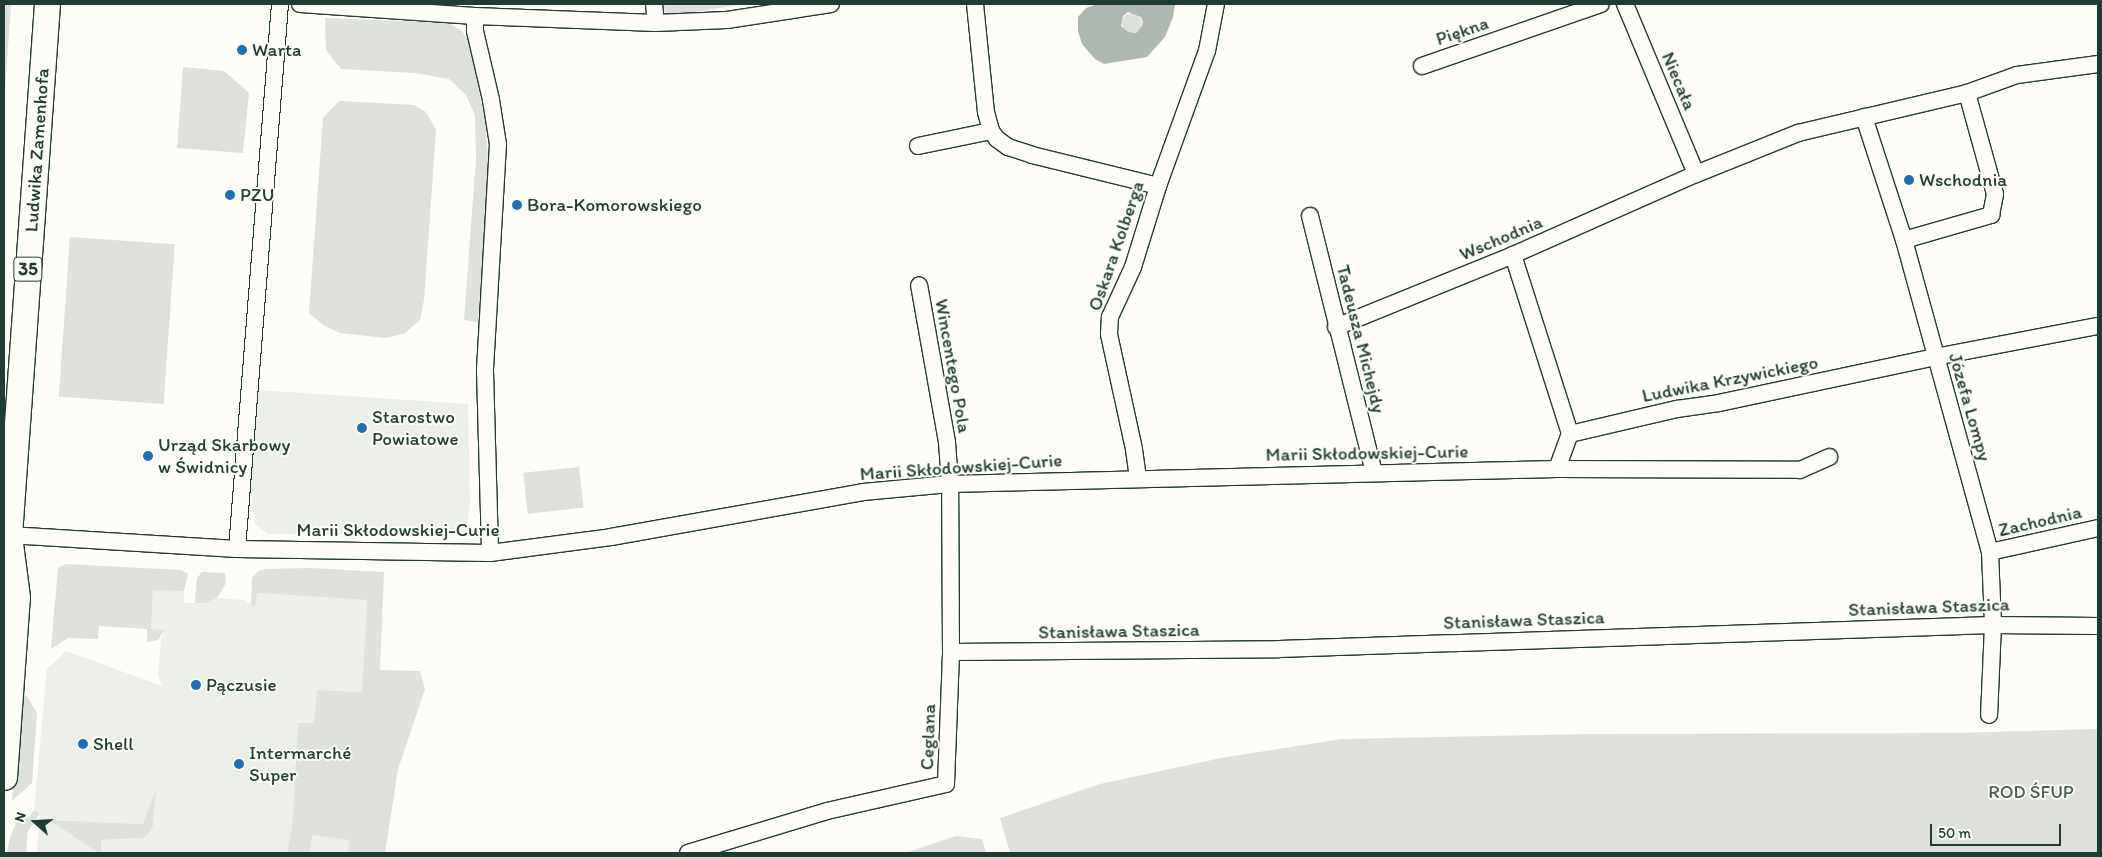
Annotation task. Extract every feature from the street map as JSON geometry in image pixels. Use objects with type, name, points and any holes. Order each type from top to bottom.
[{"type":"main road","name":"Ludwika Zamenhofa","points":[[4,777],[17,597],[6,545],[47,4]]},
{"type":"street","points":[[237,550],[280,4]]},
{"type":"street","points":[[300,4],[475,16],[656,23],[727,20],[830,4]]},
{"type":"street","points":[[654,4],[656,23]]},
{"type":"street","points":[[975,4],[986,112],[991,131],[1008,147],[1032,155],[1158,186]]},
{"type":"street","name":"Oskara Kolberga","points":[[1138,478],[1134,449],[1109,334],[1110,317],[1133,267],[1158,186],[1207,51],[1216,4]]},
{"type":"street","name":"Piękna","points":[[1422,66],[1601,4]]},
{"type":"street","name":"Niecała","points":[[1626,4],[1696,174]]},
{"type":"street","points":[[475,16],[475,31],[492,100],[498,144],[485,371],[490,553]]},
{"type":"street","name":"Wschodnia","points":[[1336,328],[1513,255],[1696,174],[1798,133],[1967,93],[2017,75],[2098,64]]},
{"type":"street","points":[[1904,240],[1991,214],[1995,194],[1967,93]]},
{"type":"street","name":"Józefa Lompy","points":[[1864,117],[1904,240],[1990,552],[1993,625],[1989,714]]},
{"type":"street","points":[[918,146],[991,131]]},
{"type":"street","name":"Tadeusza Michejdy","points":[[1310,216],[1336,328],[1374,472]]},
{"type":"street","points":[[1513,255],[1570,434],[1557,469]]},
{"type":"street","name":"Wincentego Pola","points":[[919,285],[947,442],[950,484]]},
{"type":"street","name":"Ludwika Krzywickiego","points":[[1570,434],[1935,357],[2098,326]]},
{"type":"street","name":"Marii Skłodowskiej-Curie","points":[[6,545],[490,553],[611,537],[863,492],[950,484],[1374,472],[1557,469],[1800,470],[1829,457]]},
{"type":"street","name":"Ceglana","points":[[688,853],[827,811],[946,784],[951,652],[950,484]]},
{"type":"street","name":"Zachodnia","points":[[1990,552],[2098,528]]},
{"type":"street","name":"Stanisława Staszica","points":[[951,652],[1279,649],[1993,625],[2098,626]]},
{"type":"shaded area","points":[[1098,4],[1175,4],[1173,17],[1165,37],[1147,57],[1104,64],[1095,59],[1082,44],[1078,31],[1078,17],[1086,8]],"holes":[[[1128,12],[1141,17],[1142,26],[1136,33],[1128,32],[1121,26],[1123,16]]]},
{"type":"shaded area","points":[[257,390],[468,404],[470,504],[466,534],[267,534],[255,524],[251,493]]},
{"type":"shaded area","points":[[153,589],[184,591],[184,603],[205,603],[217,598],[245,600],[252,606],[256,593],[367,600],[362,692],[317,690],[314,723],[298,723],[292,827],[287,853],[101,852],[101,840],[133,839],[148,835],[153,826],[155,792],[143,824],[50,820],[99,853],[37,853],[40,814],[34,810],[47,669],[66,651],[162,686],[158,675],[161,638],[164,634],[161,630],[151,629]]},
{"type":"shaded area","points":[[312,835],[349,840],[348,853],[309,853]]},
{"type":"green space","points":[[4,4],[11,4],[4,105]]},
{"type":"green space","points":[[664,4],[744,4],[665,17]]},
{"type":"green space","points":[[1128,13],[1136,13],[1142,19],[1142,27],[1136,33],[1128,33],[1122,27],[1122,19]]},
{"type":"green space","points":[[325,18],[449,23],[462,31],[468,40],[485,119],[489,171],[478,322],[464,320],[476,159],[475,115],[466,95],[449,79],[415,73],[341,69],[326,50]]},
{"type":"green space","points":[[183,67],[224,71],[249,93],[243,153],[177,148]]},
{"type":"green space","points":[[339,101],[414,105],[426,112],[436,130],[424,300],[420,320],[405,333],[386,338],[340,333],[323,325],[309,313],[323,118]]},
{"type":"green space","points":[[70,237],[175,244],[164,404],[59,397]]},
{"type":"green space","points":[[579,467],[583,508],[528,514],[523,473]]},
{"type":"green space","points":[[66,564],[181,570],[188,574],[184,591],[153,590],[151,629],[165,630],[158,640],[147,642],[147,629],[99,626],[98,639],[68,638],[51,649],[58,568]]},
{"type":"green space","points":[[311,568],[384,572],[380,670],[420,671],[425,689],[398,769],[385,853],[348,853],[349,840],[312,835],[310,853],[287,853],[292,827],[298,723],[314,723],[317,690],[362,692],[367,600],[257,593],[255,606],[251,605],[252,578],[258,571],[265,569]]},
{"type":"green space","points":[[202,572],[225,573],[226,583],[217,598],[205,603],[195,603],[197,578]]},
{"type":"green space","points":[[21,687],[37,713],[32,783],[12,801]]},
{"type":"green space","name":"ROD ŚFUP","points":[[2098,729],[2098,853],[1010,853],[1000,818],[1100,784],[1221,758],[1342,739],[1593,734],[1954,733]]},
{"type":"green space","points":[[156,789],[153,826],[148,835],[141,838],[101,840],[101,852],[121,853],[99,853],[49,820],[143,824]]},
{"type":"green space","points":[[34,810],[40,814],[16,850],[10,846]]},
{"type":"green space","points":[[29,813],[26,853],[7,853],[10,837],[16,823]]},
{"type":"green space","points":[[956,836],[982,839],[986,853],[905,853]]},
{"type":"place","name":"Warta","points":[[242,50]]},
{"type":"place","name":"Wschodnia","points":[[1909,180]]},
{"type":"place","name":"PZU","points":[[230,195]]},
{"type":"place","name":"Bora-Komorowskiego","points":[[517,205]]},
{"type":"place","name":"Starostwo Powiatowe","points":[[362,428]]},
{"type":"place","name":"Urząd Skarbowy w Świdnicy","points":[[148,456]]},
{"type":"place","name":"Pączusie","points":[[196,685]]},
{"type":"place","name":"Shell","points":[[83,744]]},
{"type":"place","name":"Intermarché Super","points":[[239,764]]}]
